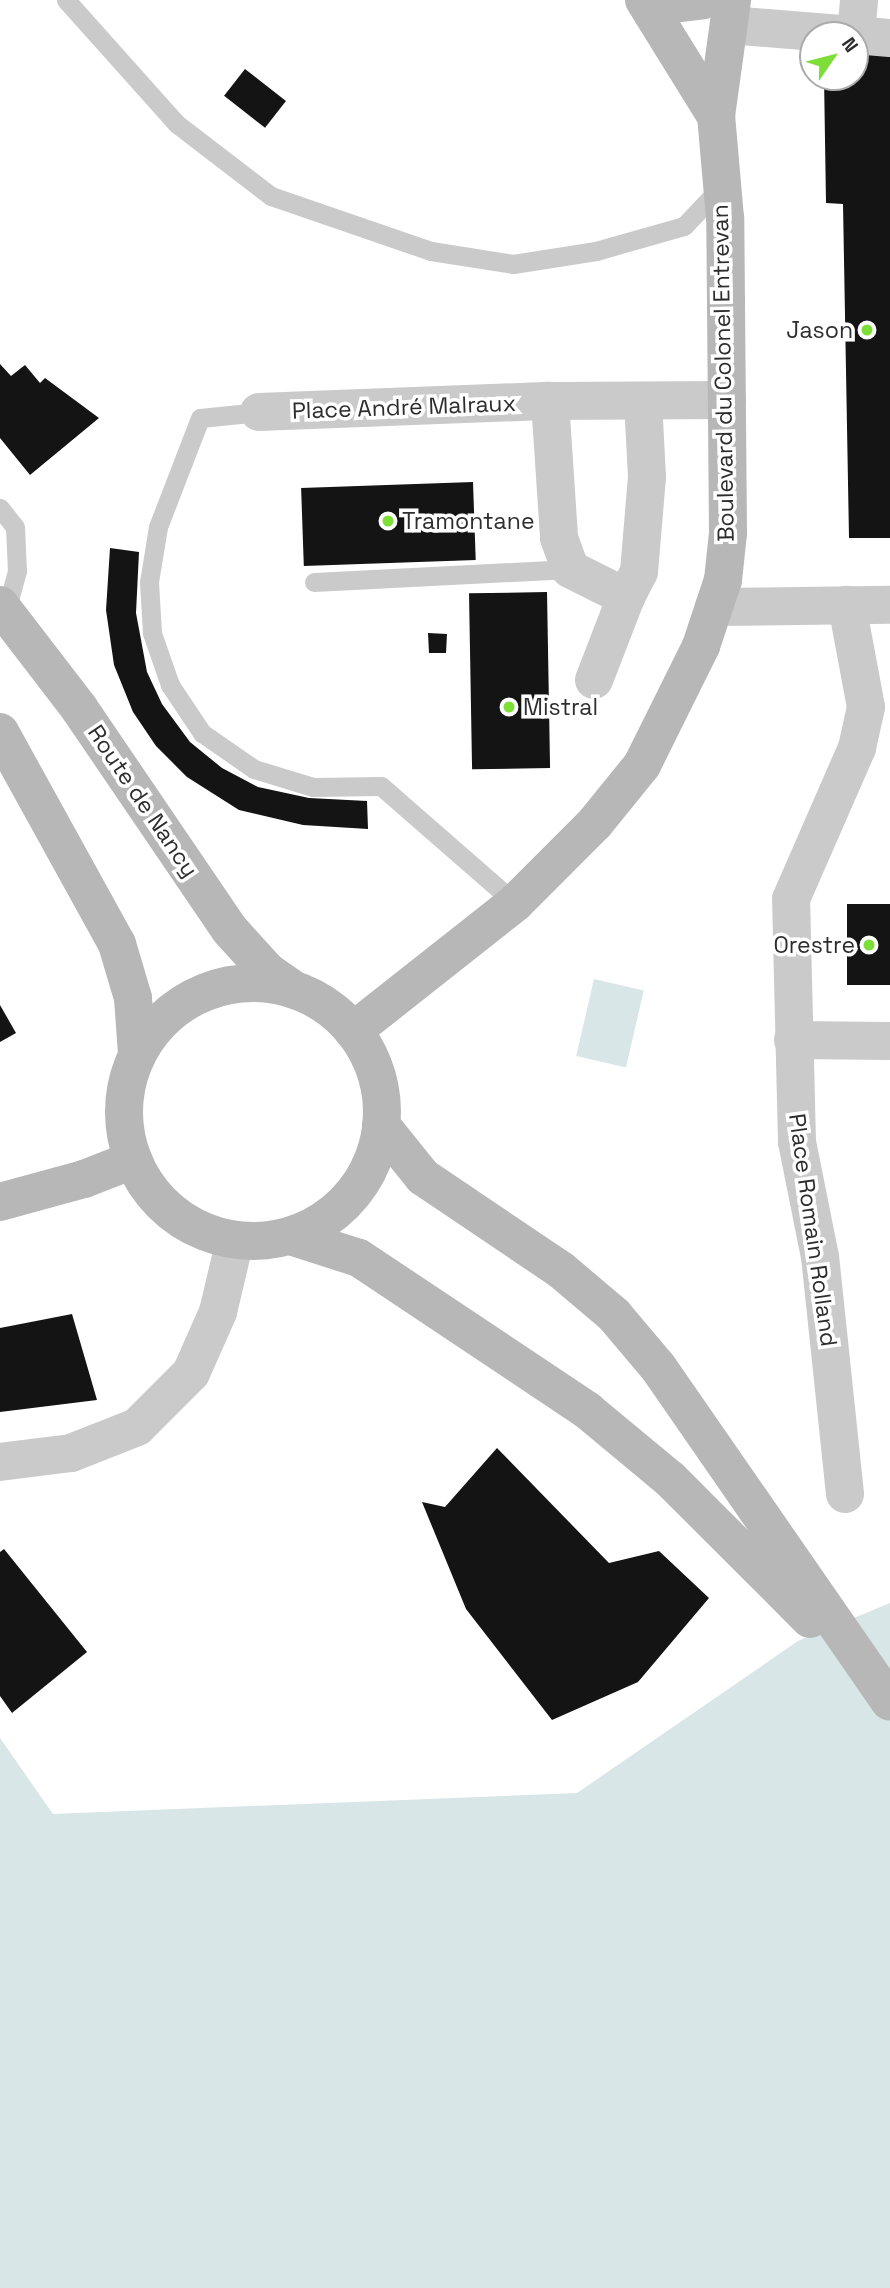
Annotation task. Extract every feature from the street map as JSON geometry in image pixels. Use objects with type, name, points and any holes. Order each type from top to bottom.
[{"type":"main road","name":"Boulevard du Colonel Entrevan","points":[[643,0],[716,116]]},
{"type":"main road","points":[[653,0],[665,5],[721,8]]},
{"type":"main road","name":"Boulevard du Colonel Entrevan","points":[[353,1031],[515,902],[595,823],[642,765],[675,706],[723,580],[729,533],[727,400],[716,116],[721,8]]},
{"type":"main road","name":"Route de Nancy","points":[[3,608],[79,708],[230,930],[267,971],[293,989]]},
{"type":"main road","points":[[0,732],[117,944],[133,998],[137,1054]]},
{"type":"main road","points":[[248,983],[293,989],[316,999],[353,1031],[377,1076],[381,1125],[367,1173],[353,1194],[314,1226],[290,1236],[236,1240],[203,1231],[173,1214],[149,1189],[133,1160],[124,1125],[126,1088],[137,1054],[164,1017],[203,992],[248,983]]},
{"type":"main road","points":[[381,1125],[423,1177],[561,1270],[614,1315],[657,1367],[884,1694]]},
{"type":"main road","points":[[0,1202],[133,1160]]},
{"type":"main road","points":[[290,1236],[359,1258],[588,1411],[670,1479],[884,1694]]},
{"type":"street","points":[[721,8],[809,21]]},
{"type":"street","name":"Place André Malraux","points":[[259,412],[550,401],[727,400]]},
{"type":"street","points":[[550,401],[559,538],[570,569],[626,597]]},
{"type":"street","points":[[594,680],[626,597],[639,572],[647,477],[643,401]]},
{"type":"street","name":"Place Romain Rolland","points":[[845,1494],[820,1257],[797,1142],[791,899],[857,748],[866,707],[847,605]]},
{"type":"street","points":[[713,607],[890,605]]},
{"type":"street","points":[[793,1040],[890,1041]]},
{"type":"street","points":[[0,1462],[71,1453],[137,1426],[191,1373],[218,1312],[236,1240]]},
{"type":"lane","points":[[66,0],[177,124],[271,196],[431,251],[513,264],[596,251],[684,226],[720,188]]},
{"type":"lane","points":[[259,412],[201,418],[158,527],[149,582],[152,633],[170,685],[202,733],[254,769],[313,788],[381,786],[515,902]]},
{"type":"lane","points":[[0,508],[15,527],[17,571],[3,608]]},
{"type":"lane","points":[[314,582],[570,569]]},
{"type":"shaded area","points":[[594,979],[644,990],[626,1067],[576,1056]]},
{"type":"shaded area","points":[[890,1603],[890,2288],[0,2288],[0,1738],[53,1814],[577,1793],[798,1641]]},
{"type":"building","name":"Jason","points":[[890,48],[890,538],[849,538],[843,204],[826,203],[824,91],[869,91],[869,49]]},
{"type":"building","points":[[245,69],[286,101],[265,128],[224,96]]},
{"type":"building","points":[[0,364],[11,376],[25,365],[40,383],[45,378],[99,418],[30,475],[0,438]]},
{"type":"building","name":"Tramontane","points":[[473,482],[476,560],[304,566],[301,488]]},
{"type":"building","points":[[110,548],[139,552],[136,613],[147,672],[162,704],[190,742],[222,768],[258,787],[309,798],[367,801],[368,829],[303,825],[239,810],[187,777],[156,746],[133,712],[114,665],[106,610]]},
{"type":"building","name":"Mistral","points":[[547,592],[550,768],[472,769],[469,593]]},
{"type":"building","points":[[428,633],[447,634],[446,653],[429,653]]},
{"type":"building","name":"Orestre","points":[[847,904],[890,904],[890,985],[847,985]]},
{"type":"building","points":[[0,1005],[16,1033],[0,1042]]},
{"type":"building","points":[[72,1314],[97,1400],[0,1412],[0,1328]]},
{"type":"building","points":[[497,1448],[609,1563],[659,1551],[709,1598],[638,1682],[552,1720],[466,1609],[422,1502],[445,1507]]},
{"type":"building","points":[[4,1549],[87,1652],[12,1713],[0,1696],[0,1552]]},
{"type":"place","name":"Jason","points":[[867,330]]},
{"type":"place","name":"Tramontane","points":[[388,521]]},
{"type":"place","name":"Mistral","points":[[509,707]]},
{"type":"place","name":"Orestre","points":[[869,945]]}]
